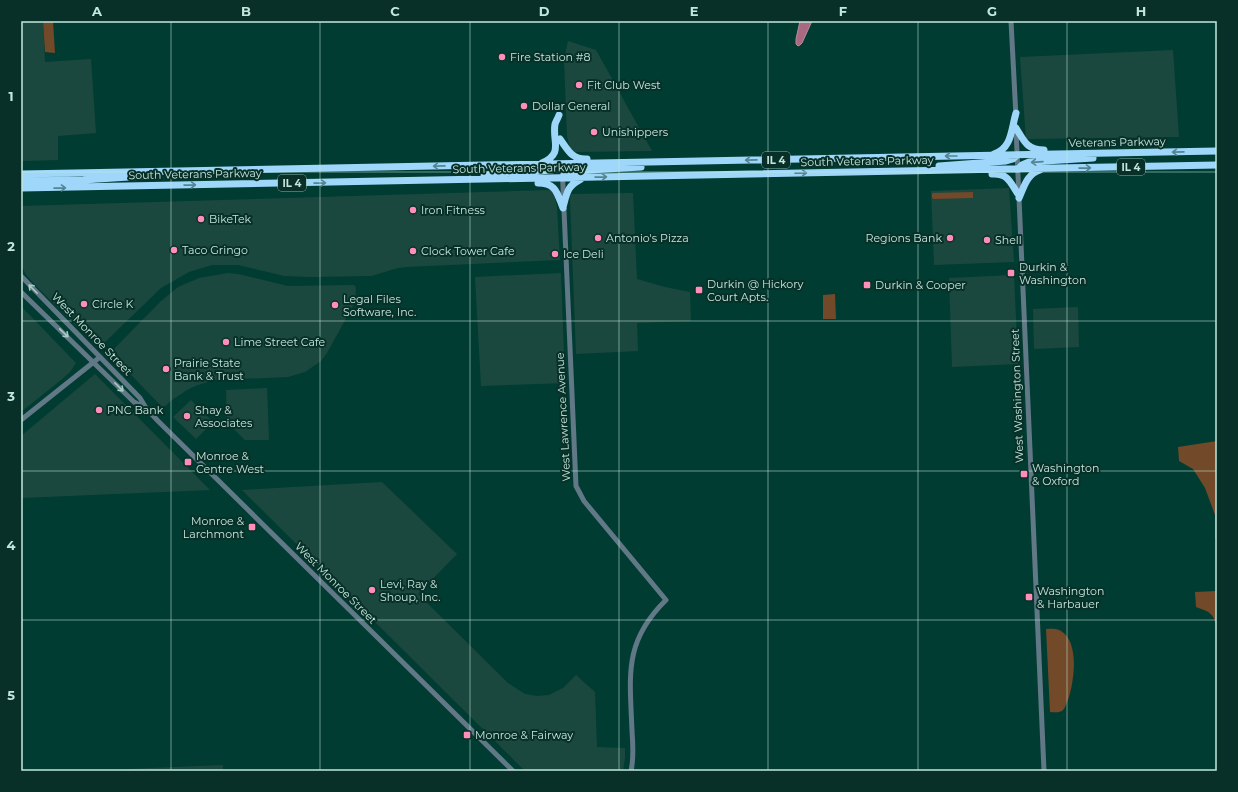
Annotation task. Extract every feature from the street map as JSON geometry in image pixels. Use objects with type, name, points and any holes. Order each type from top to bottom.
[{"type":"highway","points":[[990,155],[1007,146],[1016,113]]},
{"type":"highway","points":[[539,164],[550,160],[555,153],[555,123],[559,115]]},
{"type":"highway","points":[[1016,128],[1024,142],[1033,149],[1080,150],[1092,153]]},
{"type":"highway","points":[[560,139],[571,154],[580,159],[633,158],[640,162]]},
{"type":"highway","name":"Veterans Parkway","points":[[1017,155],[1217,151]]},
{"type":"highway","points":[[1018,169],[1022,165],[1029,162],[1108,157],[1131,153]]},
{"type":"highway","points":[[883,172],[921,167],[1006,161],[1013,159],[1017,155]]},
{"type":"highway","name":"South Veterans Parkway","points":[[21,174],[1017,155]]},
{"type":"highway","points":[[562,178],[566,173],[572,171],[666,165],[684,161]]},
{"type":"highway","points":[[434,181],[448,177],[552,170],[558,168],[562,164]]},
{"type":"highway","name":"IL 4","points":[[1018,169],[1217,165]]},
{"type":"highway","points":[[21,170],[135,168],[151,172]]},
{"type":"highway","points":[[1019,196],[1028,177],[1033,173],[1046,168]]},
{"type":"highway","name":"South Veterans Parkway","points":[[21,188],[1018,169]]},
{"type":"highway","points":[[21,181],[114,178],[153,175],[170,171]]},
{"type":"highway","points":[[936,171],[952,174],[1001,174],[1007,177],[1019,196]]},
{"type":"highway","points":[[563,208],[569,187],[575,182],[584,178]]},
{"type":"highway","points":[[476,180],[484,183],[545,183],[554,188],[563,208]]},
{"type":"street","name":"West Washington Street","points":[[1011,21],[1044,771]]},
{"type":"street","name":"West Lawrence Avenue","points":[[562,164],[576,486],[584,501],[666,600],[655,611],[641,632],[635,646],[631,662],[632,771]]},
{"type":"street","name":"West Monroe Street","points":[[21,276],[140,398],[146,408],[513,771]]},
{"type":"street","name":"West Monroe Street","points":[[21,292],[134,402],[146,408]]},
{"type":"street","points":[[21,420],[100,357]]},
{"type":"shaded area","points":[[21,21],[43,21],[45,62],[91,59],[96,133],[58,136],[58,160],[21,161]]},
{"type":"shaded area","points":[[43,21],[53,21],[55,53],[45,52]]},
{"type":"shaded area","points":[[800,21],[812,21],[802,43],[798,46],[796,44],[796,39]]},
{"type":"shaded area","points":[[568,41],[596,50],[652,151],[573,152],[570,148],[567,136],[564,59]]},
{"type":"shaded area","points":[[1173,50],[1179,137],[1026,139],[1020,57]]},
{"type":"shaded area","points":[[1009,188],[1014,262],[934,265],[931,191]]},
{"type":"shaded area","points":[[551,190],[555,198],[557,208],[560,260],[406,267],[371,276],[311,277],[284,276],[238,265],[212,265],[189,272],[161,288],[101,346],[95,344],[40,290],[26,275],[21,264],[21,206]]},
{"type":"shaded area","points":[[973,192],[973,198],[932,198],[933,193]]},
{"type":"shaded area","points":[[633,193],[637,279],[690,292],[691,321],[637,323],[638,351],[576,354],[571,194]]},
{"type":"shaded area","points":[[228,273],[288,286],[354,285],[356,288],[355,302],[327,353],[321,361],[305,372],[288,377],[214,380],[187,390],[163,408],[110,353],[160,302],[178,287],[199,278]]},
{"type":"shaded area","points":[[561,273],[565,383],[481,386],[475,277]]},
{"type":"shaded area","points":[[1014,275],[1018,364],[952,367],[949,278]]},
{"type":"shaded area","points":[[835,294],[836,319],[823,319],[823,295]]},
{"type":"shaded area","points":[[21,306],[76,363],[70,372],[21,412]]},
{"type":"shaded area","points":[[1078,307],[1079,347],[1034,349],[1033,309]]},
{"type":"shaded area","points":[[95,374],[210,490],[21,498],[21,436]]},
{"type":"shaded area","points":[[267,388],[269,440],[245,440],[227,422],[226,390]]},
{"type":"shaded area","points":[[191,400],[213,422],[196,439],[173,417]]},
{"type":"shaded area","points":[[1217,441],[1217,540],[1215,538],[1215,515],[1205,488],[1193,469],[1179,461],[1178,447]]},
{"type":"shaded area","points":[[382,482],[457,554],[418,594],[508,683],[525,694],[537,696],[549,695],[563,688],[576,675],[595,692],[597,747],[625,748],[623,771],[525,771],[242,490]]},
{"type":"shaded area","points":[[1217,591],[1217,627],[1210,614],[1205,610],[1196,607],[1195,592]]},
{"type":"shaded area","points":[[1046,629],[1061,631],[1067,636],[1073,653],[1074,663],[1070,693],[1065,708],[1059,712],[1050,712]]},
{"type":"shaded area","points":[[223,765],[223,771],[127,771],[127,769]]},
{"type":"place","name":"Fire Station #8","points":[[502,57]]},
{"type":"place","name":"Fit Club West","points":[[579,85]]},
{"type":"place","name":"Dollar General","points":[[524,106]]},
{"type":"place","name":"Unishippers","points":[[594,132]]},
{"type":"place","name":"Iron Fitness","points":[[413,210]]},
{"type":"place","name":"BikeTek","points":[[201,219]]},
{"type":"place","name":"Antonio's Pizza","points":[[598,238]]},
{"type":"place","name":"Regions Bank","points":[[950,238]]},
{"type":"place","name":"Shell","points":[[987,240]]},
{"type":"place","name":"Taco Gringo","points":[[174,250]]},
{"type":"place","name":"Clock Tower Cafe","points":[[413,251]]},
{"type":"place","name":"Ice Deli","points":[[555,254]]},
{"type":"place","name":"Durkin & Washington","points":[[1011,273]]},
{"type":"place","name":"Durkin & Cooper","points":[[867,285]]},
{"type":"place","name":"Durkin @ Hickory Court Apts.","points":[[699,290]]},
{"type":"place","name":"Circle K","points":[[84,304]]},
{"type":"place","name":"Legal Files Software, Inc.","points":[[335,305]]},
{"type":"place","name":"Lime Street Cafe","points":[[226,342]]},
{"type":"place","name":"Prairie State Bank & Trust","points":[[166,369]]},
{"type":"place","name":"PNC Bank","points":[[99,410]]},
{"type":"place","name":"Shay & Associates","points":[[187,416]]},
{"type":"place","name":"Monroe & Centre West","points":[[188,462]]},
{"type":"place","name":"Washington & Oxford","points":[[1024,474]]},
{"type":"place","name":"Monroe & Larchmont","points":[[252,527]]},
{"type":"place","name":"Levi, Ray & Shoup, Inc.","points":[[372,590]]},
{"type":"place","name":"Washington & Harbauer","points":[[1029,597]]},
{"type":"place","name":"Monroe & Fairway","points":[[467,735]]}]
